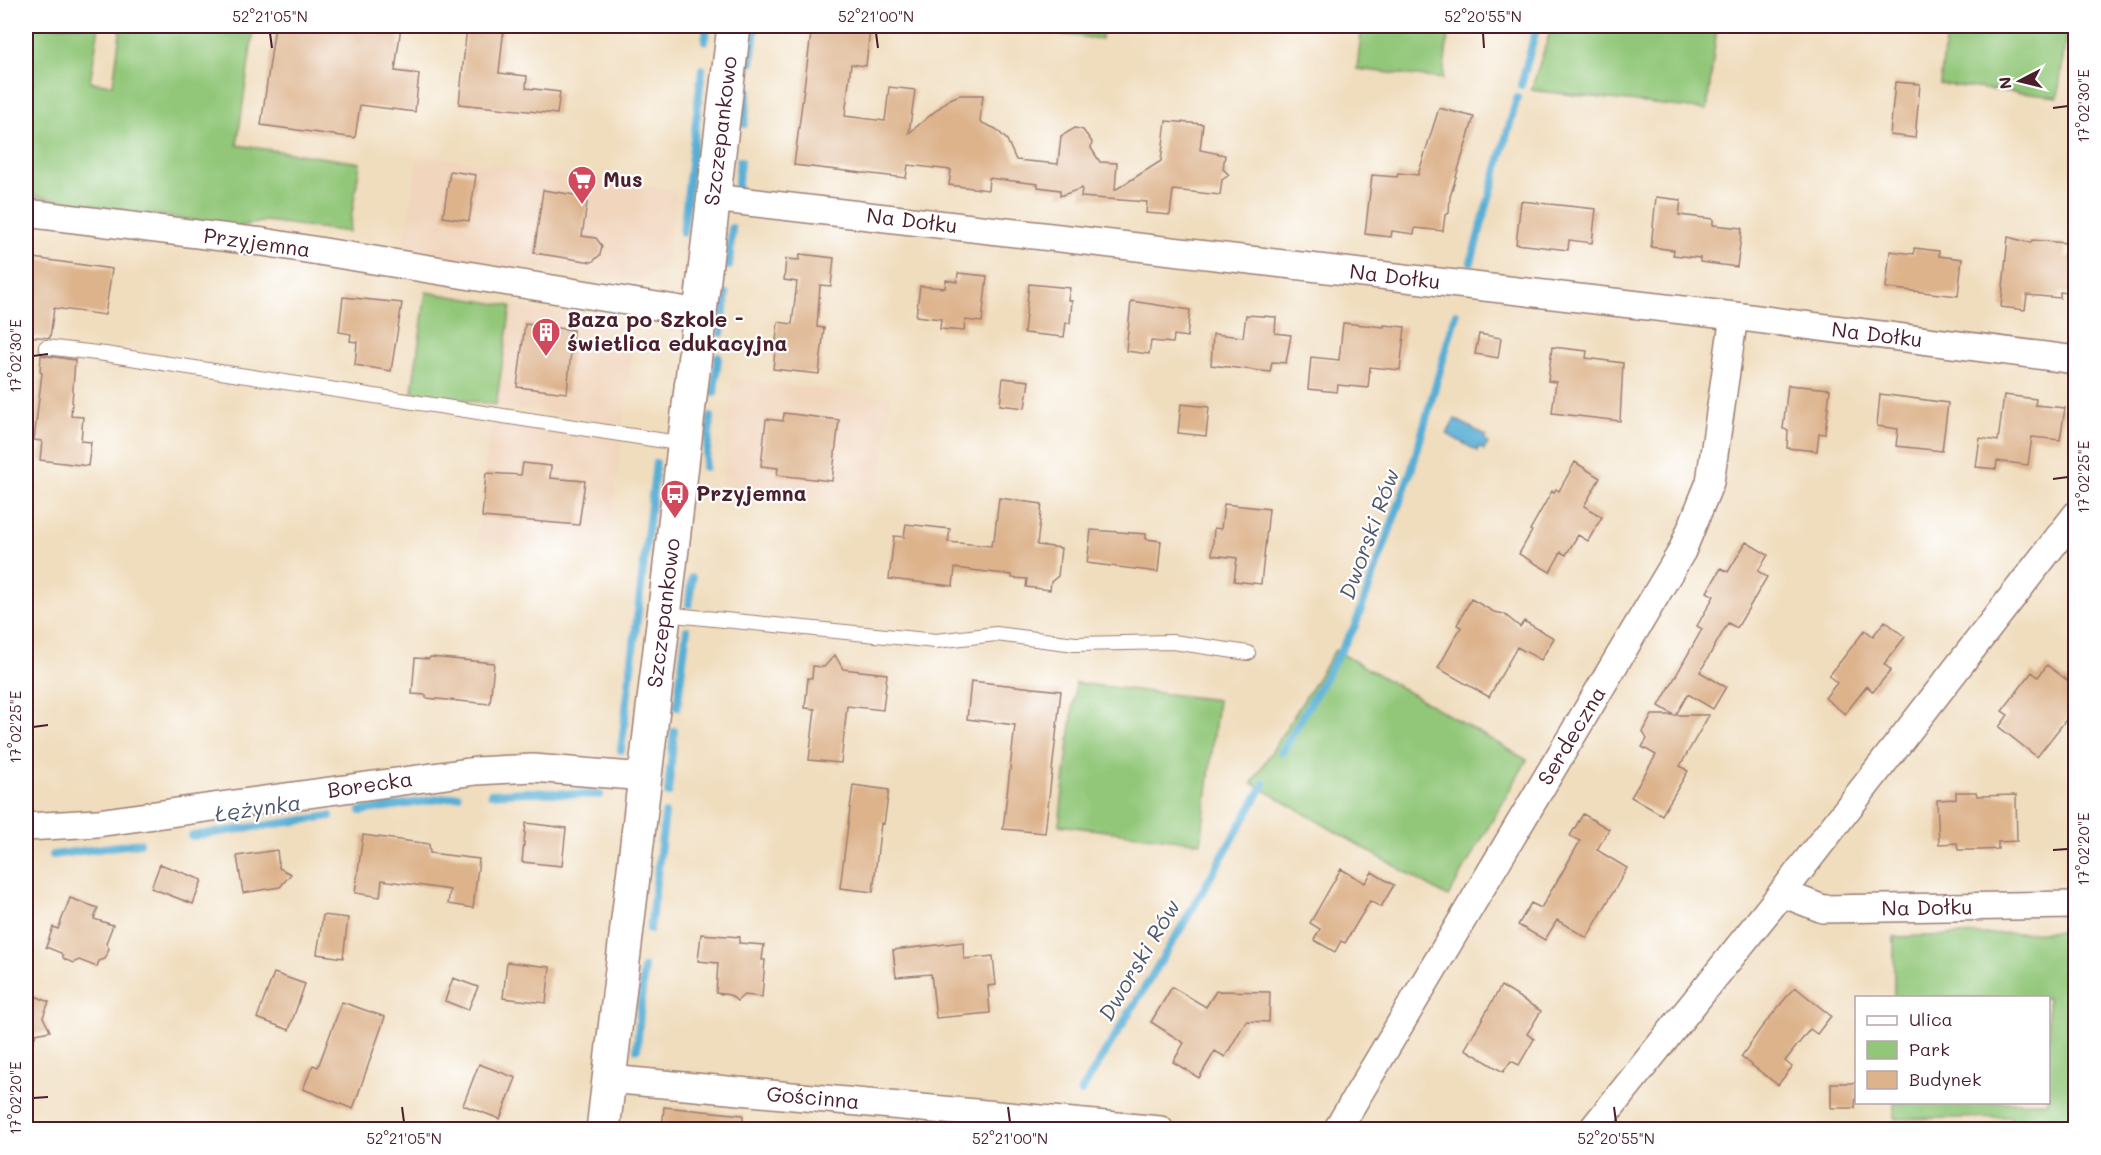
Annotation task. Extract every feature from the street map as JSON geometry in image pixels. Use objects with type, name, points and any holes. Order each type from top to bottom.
[{"type":"street","name":"Szczepankowo","points":[[603,1130],[734,26]]},
{"type":"street","name":"Na Dołku","points":[[713,198],[1734,316],[2076,360]]},
{"type":"street","name":"Przyjemna","points":[[26,213],[263,243],[700,313]]},
{"type":"street","name":"Serdeczna","points":[[1337,1130],[1682,551],[1710,482],[1734,316]]},
{"type":"street","points":[[1592,1130],[1782,893],[2076,515]]},
{"type":"street","name":"Borecka","points":[[26,827],[97,823],[476,771],[533,768],[645,777]]},
{"type":"street","name":"Na Dołku","points":[[1782,893],[1823,909],[2076,905]]},
{"type":"street","name":"Gościnna","points":[[609,1079],[1088,1126],[1161,1130]]},
{"type":"lane","points":[[46,347],[105,354],[684,444]]},
{"type":"lane","points":[[664,614],[936,641],[996,633],[1075,644],[1173,642],[1248,653]]},
{"type":"shaded area","points":[[418,155],[676,190],[667,267],[638,283],[403,250]]},
{"type":"shaded area","points":[[511,306],[637,324],[623,425],[496,405]]},
{"type":"shaded area","points":[[733,379],[891,397],[879,503],[721,485]]},
{"type":"shaded area","points":[[491,423],[622,440],[607,558],[476,541]]},
{"type":"green space","points":[[26,26],[99,26],[90,82],[113,85],[121,26],[254,26],[237,145],[360,163],[349,232],[266,221],[237,227],[26,195]]},
{"type":"green space","points":[[985,26],[1103,26],[1101,39]]},
{"type":"green space","points":[[1362,26],[1449,26],[1443,79],[1357,69]]},
{"type":"green space","points":[[1552,26],[1717,26],[1707,110],[1531,90]]},
{"type":"green space","points":[[1947,26],[2067,26],[2058,97],[1940,84]]},
{"type":"green space","points":[[426,292],[511,306],[496,405],[412,392]]},
{"type":"green space","points":[[1335,650],[1527,760],[1448,897],[1252,783]]},
{"type":"green space","points":[[1076,683],[1218,700],[1201,843],[1059,825]]},
{"type":"green space","points":[[2075,931],[2075,1129],[2011,1129],[2011,1117],[1894,1119],[1894,1104],[2050,1104],[2050,996],[1894,996],[1894,937]]},
{"type":"water","points":[[1455,419],[1486,436],[1484,440],[1488,443],[1484,450],[1479,447],[1477,451],[1447,434]]},
{"type":"building","points":[[275,26],[401,26],[395,71],[419,74],[415,112],[360,105],[355,138],[261,125]]},
{"type":"building","points":[[467,26],[504,27],[499,73],[527,76],[526,88],[560,92],[557,114],[459,104]]},
{"type":"building","points":[[812,26],[870,28],[866,66],[851,64],[845,116],[885,121],[889,87],[915,90],[909,133],[950,99],[960,95],[983,95],[980,122],[996,129],[1007,140],[1016,160],[1058,164],[1061,136],[1075,128],[1083,130],[1092,142],[1091,148],[1100,162],[1117,163],[1115,190],[1161,161],[1166,121],[1203,124],[1200,150],[1225,155],[1223,169],[1229,175],[1222,180],[1220,195],[1173,190],[1170,215],[1146,213],[1147,202],[1081,197],[1082,188],[1060,196],[1060,190],[1038,187],[1038,184],[989,178],[988,190],[949,185],[951,170],[908,165],[906,178],[794,165]]},
{"type":"building","points":[[1895,82],[1920,84],[1915,138],[1890,135]]},
{"type":"building","points":[[1439,108],[1474,117],[1450,197],[1449,213],[1445,215],[1443,231],[1415,228],[1414,234],[1392,231],[1391,237],[1365,234],[1372,175],[1397,177],[1398,173],[1418,175]]},
{"type":"building","points":[[450,171],[476,175],[469,221],[443,217]]},
{"type":"building","points":[[543,190],[588,197],[582,236],[596,238],[602,246],[600,255],[592,262],[534,253]]},
{"type":"building","points":[[1656,197],[1681,200],[1679,215],[1713,219],[1713,225],[1742,228],[1737,267],[1700,262],[1700,258],[1673,255],[1674,250],[1651,247]]},
{"type":"building","points":[[1521,201],[1596,209],[1592,243],[1569,240],[1568,250],[1516,244]]},
{"type":"building","points":[[2008,237],[2031,243],[2032,240],[2066,243],[2064,257],[2076,258],[2074,294],[2060,292],[2060,298],[2027,295],[2025,310],[2001,307]]},
{"type":"building","points":[[1914,248],[1939,251],[1939,256],[1962,259],[1958,296],[1886,288],[1890,251],[1914,254]]},
{"type":"building","points":[[800,254],[834,258],[831,286],[820,285],[817,327],[824,328],[819,374],[773,369],[778,322],[792,324],[797,282],[784,280],[786,259],[799,260]]},
{"type":"building","points":[[26,257],[112,269],[105,315],[54,308],[50,338],[26,336]]},
{"type":"building","points":[[958,273],[987,276],[982,322],[965,320],[964,331],[940,329],[941,319],[916,316],[920,286],[945,288],[946,280],[957,282]]},
{"type":"building","points":[[1029,284],[1070,288],[1068,300],[1072,301],[1070,323],[1066,323],[1064,337],[1024,333]]},
{"type":"building","points":[[343,297],[402,303],[391,371],[355,365],[357,342],[350,341],[351,334],[339,332]]},
{"type":"building","points":[[1131,301],[1190,310],[1187,337],[1174,335],[1173,343],[1151,341],[1149,354],[1126,351]]},
{"type":"building","points":[[1246,315],[1276,317],[1275,333],[1291,335],[1286,363],[1272,362],[1270,372],[1211,365],[1213,334],[1243,337]]},
{"type":"building","points":[[1343,323],[1405,327],[1400,370],[1370,367],[1368,388],[1338,385],[1337,392],[1308,389],[1311,357],[1339,360]]},
{"type":"building","name":"Baza po Szkole - świetlica edukacyjna","points":[[525,324],[573,330],[567,393],[517,387]]},
{"type":"building","points":[[1479,334],[1501,338],[1498,358],[1475,354]]},
{"type":"building","points":[[1552,347],[1587,351],[1586,358],[1623,363],[1620,421],[1552,413],[1556,382],[1548,381]]},
{"type":"building","points":[[41,355],[75,360],[71,416],[83,417],[81,441],[91,442],[88,466],[40,460],[42,441],[34,440],[42,373],[40,372]]},
{"type":"building","points":[[1003,378],[1029,381],[1025,408],[1000,405]]},
{"type":"building","points":[[1788,385],[1830,389],[1825,434],[1819,433],[1817,451],[1787,448],[1788,430],[1783,429]]},
{"type":"building","points":[[1880,394],[1948,403],[1942,451],[1896,446],[1898,429],[1877,426]]},
{"type":"building","points":[[2004,395],[2036,399],[2035,405],[2065,408],[2060,440],[2032,437],[2028,465],[1997,461],[1996,469],[1976,467],[1980,438],[1998,441]]},
{"type":"building","points":[[1181,404],[1209,407],[1206,436],[1178,433]]},
{"type":"building","points":[[784,413],[839,420],[832,481],[777,475],[778,468],[761,466],[766,419],[783,421]]},
{"type":"building","points":[[1575,462],[1600,478],[1584,506],[1602,517],[1588,541],[1578,535],[1566,555],[1561,552],[1550,572],[1519,554],[1552,491],[1556,489],[1559,491]]},
{"type":"building","points":[[523,463],[551,466],[550,478],[585,481],[579,525],[482,517],[486,473],[521,475]]},
{"type":"building","points":[[999,498],[1042,504],[1037,545],[1061,548],[1058,576],[1051,582],[1050,590],[1026,587],[1027,579],[1012,578],[1012,575],[955,568],[953,586],[889,579],[894,536],[904,537],[906,524],[950,529],[948,542],[991,546],[994,540]]},
{"type":"building","points":[[1224,504],[1269,509],[1261,584],[1234,581],[1237,558],[1212,555],[1214,528],[1221,529]]},
{"type":"building","points":[[1091,530],[1146,534],[1146,539],[1161,541],[1158,572],[1087,563]]},
{"type":"building","points":[[1746,542],[1768,555],[1758,571],[1767,577],[1737,628],[1728,623],[1700,672],[1726,687],[1713,709],[1688,694],[1676,715],[1709,715],[1680,766],[1688,771],[1662,815],[1631,797],[1656,755],[1642,747],[1647,739],[1643,732],[1652,715],[1674,715],[1659,706],[1702,629],[1697,626],[1714,596],[1707,592],[1721,568],[1728,572]]},
{"type":"building","points":[[1471,599],[1494,612],[1504,614],[1520,627],[1524,621],[1554,638],[1541,660],[1517,647],[1489,697],[1438,668],[1461,627],[1457,625]]},
{"type":"building","points":[[1885,621],[1905,637],[1884,664],[1891,670],[1873,692],[1867,686],[1845,714],[1825,698],[1837,683],[1829,676],[1865,630],[1873,636]]},
{"type":"building","points":[[835,655],[843,669],[887,674],[883,710],[847,706],[841,763],[809,760],[815,709],[805,708],[808,678],[812,678],[813,666],[824,667]]},
{"type":"building","points":[[430,657],[494,663],[490,704],[426,698],[426,695],[412,694],[415,658],[429,659]]},
{"type":"building","points":[[2047,665],[2076,687],[2076,707],[2037,757],[1999,727],[2008,715],[2002,711],[2032,672],[2038,677]]},
{"type":"building","points":[[971,681],[1061,691],[1045,833],[1003,829],[1015,725],[967,719]]},
{"type":"building","points":[[853,785],[889,790],[884,824],[881,823],[873,892],[840,888]]},
{"type":"building","points":[[1956,792],[1976,792],[1977,796],[2016,795],[2017,841],[1998,842],[1998,849],[1982,850],[1958,850],[1957,843],[1939,844],[1937,800],[1956,799]]},
{"type":"building","points":[[1583,814],[1609,829],[1597,850],[1627,868],[1587,938],[1557,920],[1545,940],[1518,925],[1531,903],[1541,908],[1563,871],[1580,841],[1570,836]]},
{"type":"building","points":[[526,823],[566,828],[562,866],[522,862]]},
{"type":"building","points":[[363,835],[429,844],[430,853],[479,859],[473,908],[448,904],[450,890],[382,880],[380,897],[355,893]]},
{"type":"building","points":[[277,850],[279,868],[291,874],[280,887],[243,893],[237,856]]},
{"type":"building","points":[[160,864],[202,880],[193,904],[151,888]]},
{"type":"building","points":[[1341,869],[1365,883],[1372,872],[1394,885],[1381,907],[1370,901],[1345,943],[1341,941],[1335,952],[1314,940],[1320,929],[1310,923]]},
{"type":"building","points":[[70,898],[98,908],[94,919],[113,925],[106,943],[109,949],[105,959],[99,961],[97,967],[79,960],[73,963],[64,959],[61,953],[46,947],[53,927],[58,929]]},
{"type":"building","points":[[323,915],[348,918],[343,958],[317,954]]},
{"type":"building","points":[[701,934],[740,937],[739,943],[764,945],[762,997],[744,995],[737,1001],[730,995],[716,993],[718,963],[698,961]]},
{"type":"building","points":[[963,942],[964,959],[993,956],[996,985],[988,986],[990,1013],[936,1018],[931,974],[896,977],[893,950]]},
{"type":"building","points":[[507,962],[550,967],[546,1003],[503,998]]},
{"type":"building","points":[[274,973],[305,984],[289,1030],[257,1018]]},
{"type":"building","points":[[453,978],[478,987],[468,1010],[445,1001]]},
{"type":"building","points":[[26,979],[33,995],[49,1002],[43,1017],[50,1031],[36,1034],[26,1059]]},
{"type":"building","points":[[1501,986],[1541,1011],[1527,1034],[1534,1039],[1519,1065],[1511,1061],[1503,1072],[1465,1049]]},
{"type":"building","points":[[1172,987],[1206,1007],[1216,991],[1270,992],[1269,1022],[1246,1021],[1225,1057],[1215,1051],[1199,1078],[1173,1062],[1184,1043],[1151,1022]]},
{"type":"building","points":[[1795,987],[1831,1016],[1817,1034],[1810,1029],[1785,1061],[1792,1067],[1778,1085],[1741,1057],[1761,1028]]},
{"type":"building","points":[[342,1002],[385,1017],[353,1109],[303,1089],[313,1065],[318,1067]]},
{"type":"building","points":[[479,1064],[516,1078],[500,1119],[463,1105]]},
{"type":"building","points":[[1831,1083],[1855,1083],[1855,1108],[1831,1108]]},
{"type":"building","points":[[664,1107],[743,1115],[743,1130],[662,1130]]},
{"type":"waterway","points":[[705,41],[707,26]]},
{"type":"waterway","name":"Dworski Rów","points":[[1521,85],[1537,26]]},
{"type":"waterway","points":[[751,63],[755,29]]},
{"type":"waterway","points":[[683,233],[702,69]]},
{"type":"waterway","points":[[744,124],[748,90]]},
{"type":"waterway","name":"Dworski Rów","points":[[1471,262],[1517,98]]},
{"type":"waterway","points":[[737,191],[740,161]]},
{"type":"waterway","points":[[729,266],[732,228]]},
{"type":"waterway","points":[[721,333],[726,294]]},
{"type":"waterway","name":"Dworski Rów","points":[[1282,752],[1355,626],[1412,468],[1456,314]]},
{"type":"waterway","points":[[714,393],[718,357]]},
{"type":"waterway","points":[[705,467],[711,417]]},
{"type":"waterway","points":[[621,750],[656,463]]},
{"type":"waterway","points":[[689,604],[692,578]]},
{"type":"waterway","points":[[677,707],[687,630]]},
{"type":"waterway","points":[[668,793],[674,731]]},
{"type":"waterway","name":"Dworski Rów","points":[[1081,1092],[1181,928],[1264,784]]},
{"type":"waterway","name":"Łężynka","points":[[491,794],[526,792],[600,795]]},
{"type":"waterway","name":"Łężynka","points":[[361,811],[458,796]]},
{"type":"waterway","points":[[650,929],[665,814]]},
{"type":"waterway","name":"Łężynka","points":[[192,836],[330,816]]},
{"type":"waterway","name":"Łężynka","points":[[53,855],[140,843]]},
{"type":"waterway","points":[[637,1049],[644,968]]},
{"type":"place","name":"Mus","points":[[582,206]]},
{"type":"place","name":"Baza po Szkole - świetlica edukacyjna","points":[[546,358]]},
{"type":"place","name":"Przyjemna","points":[[675,520]]}]
